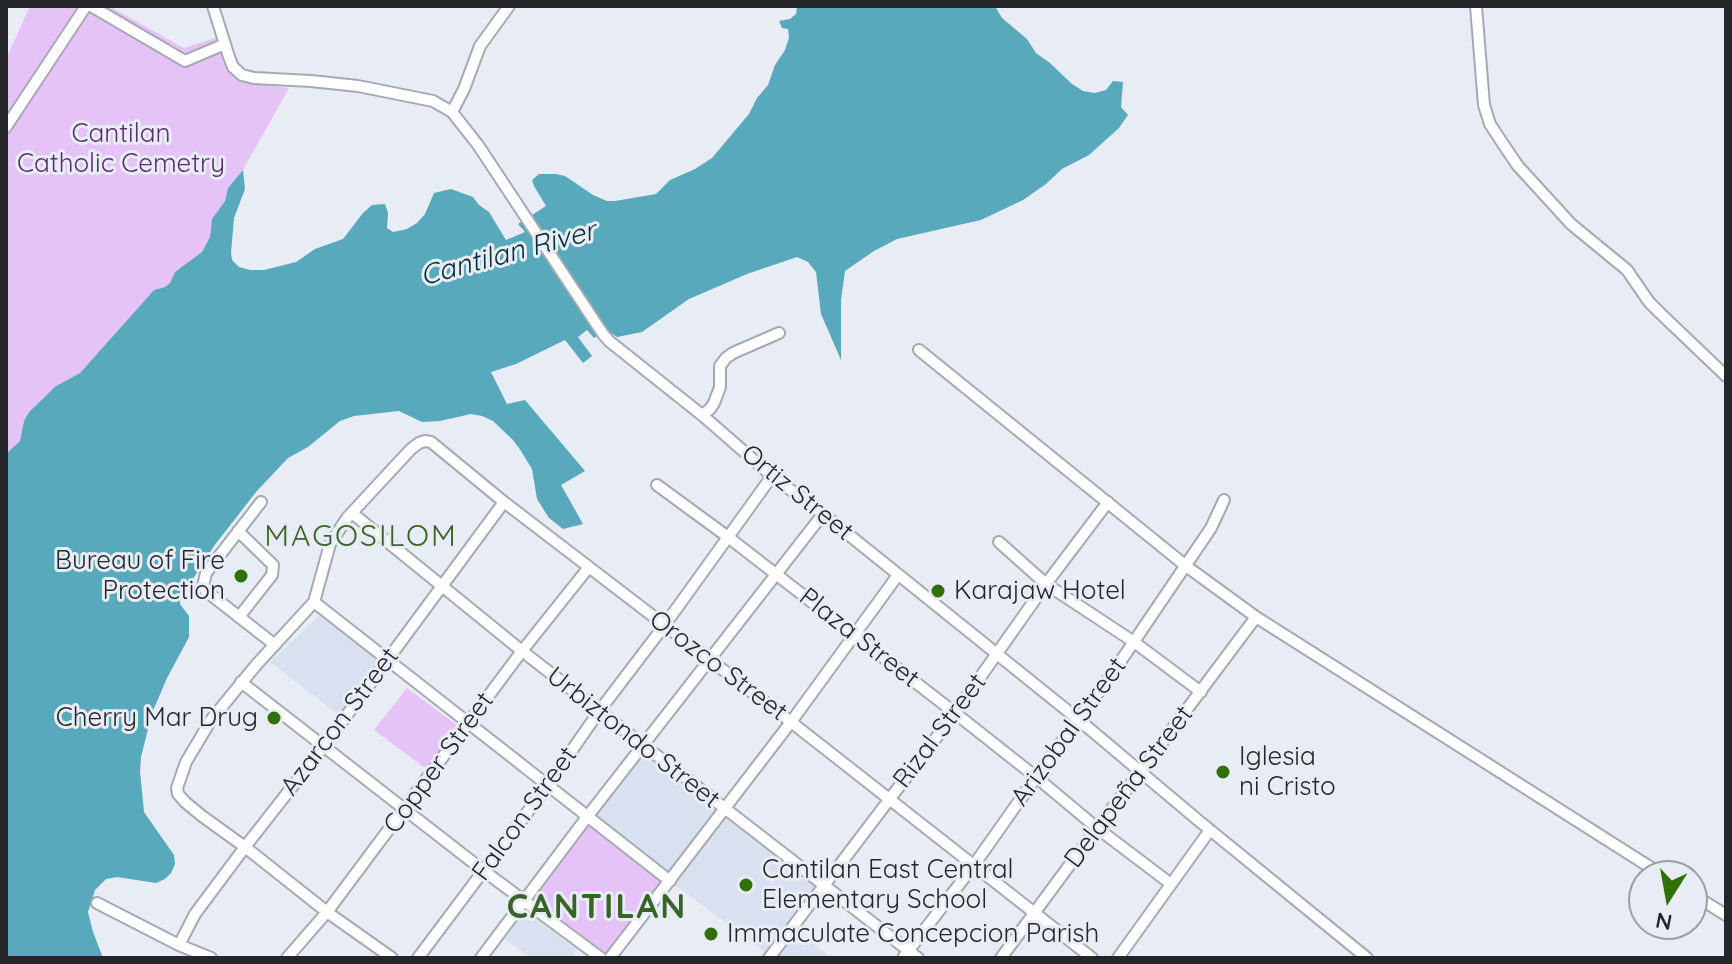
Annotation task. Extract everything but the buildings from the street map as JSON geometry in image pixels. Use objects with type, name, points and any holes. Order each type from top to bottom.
[{"type":"street","points":[[6,127],[89,6],[185,61],[225,44]]},
{"type":"street","points":[[213,6],[233,67],[242,75],[358,86],[433,101],[452,112],[480,46],[509,6]]},
{"type":"street","points":[[1476,6],[1484,105],[1490,124],[1503,144],[1518,166],[1571,224],[1627,270],[1649,302],[1726,376]]},
{"type":"street","name":"Ortiz Street","points":[[452,112],[478,145],[603,334],[772,476],[1079,720],[1367,958]]},
{"type":"street","points":[[702,415],[714,403],[720,387],[720,366],[726,358],[779,333]]},
{"type":"street","points":[[919,350],[1186,566],[1256,617],[1639,860]]},
{"type":"street","name":"Orozco Street","points":[[352,513],[411,449],[419,443],[431,442],[1092,958]]},
{"type":"street","name":"Falcon Street","points":[[418,958],[772,476]]},
{"type":"street","name":"Plaza Street","points":[[657,485],[955,713],[1171,884]]},
{"type":"street","name":"Arizobal Street","points":[[910,956],[1134,642],[1211,528],[1224,500]]},
{"type":"street","points":[[261,502],[206,573],[203,586],[275,645]]},
{"type":"street","name":"Azarcon Street","points":[[179,945],[195,914],[324,746],[504,502]]},
{"type":"street","name":"Rizal Street","points":[[769,958],[955,713],[1108,502]]},
{"type":"street","points":[[352,513],[330,544],[314,602],[211,720],[186,762],[178,783],[178,794],[327,912],[392,958]]},
{"type":"street","name":"Urbiztondo Street","points":[[352,513],[643,747],[824,884],[910,956]]},
{"type":"street","points":[[481,958],[823,514]]},
{"type":"street","points":[[238,531],[273,565],[272,575],[239,617]]},
{"type":"street","points":[[999,542],[1046,584],[1134,642],[1201,692]]},
{"type":"street","name":"Copper Street","points":[[287,958],[327,912],[468,722],[589,567]]},
{"type":"street","points":[[610,958],[791,722],[898,575]]},
{"type":"street","points":[[314,602],[670,881]]},
{"type":"street","name":"Delapeña Street","points":[[1001,958],[1256,617]]},
{"type":"street","points":[[241,682],[601,958]]},
{"type":"street","points":[[1118,958],[1210,830]]},
{"type":"street","points":[[97,903],[211,958]]},
{"type":"street","points":[[1708,904],[1726,915]]},
{"type":"shaded area","points":[[321,614],[381,661],[340,716],[270,662]]},
{"type":"shaded area","points":[[644,755],[716,811],[670,873],[596,815]]},
{"type":"shaded area","name":"Cantilan East Central Elementary School","points":[[726,818],[817,886],[767,953],[675,885]]},
{"type":"shaded area","points":[[525,911],[577,950],[571,958],[531,958],[505,939]]},
{"type":"shaded area","points":[[798,932],[832,958],[778,958]]},
{"type":"green space","name":"Cantilan Catholic Cemetry","points":[[30,6],[109,6],[184,48],[218,37],[223,62],[232,75],[249,83],[289,88],[243,170],[228,188],[225,201],[212,219],[210,237],[202,252],[175,272],[165,287],[154,290],[80,373],[56,386],[29,412],[20,441],[6,454],[6,59]]},
{"type":"green space","points":[[407,688],[461,728],[429,771],[374,730]]},
{"type":"green space","points":[[588,825],[662,882],[607,954],[534,900]]},
{"type":"water","name":"Cantilan River","points":[[797,6],[995,6],[1002,18],[1027,39],[1036,53],[1083,91],[1095,93],[1106,90],[1113,81],[1123,82],[1121,107],[1128,115],[1119,128],[1089,155],[1062,169],[1023,200],[981,220],[897,239],[845,271],[841,300],[841,360],[821,314],[816,272],[808,262],[797,257],[689,299],[642,332],[617,337],[606,330],[594,338],[587,330],[578,337],[592,356],[583,363],[565,340],[516,364],[491,372],[507,404],[525,400],[585,471],[561,485],[583,524],[563,529],[549,518],[537,499],[532,469],[521,451],[493,421],[482,416],[471,414],[422,422],[399,411],[354,416],[340,421],[308,447],[288,458],[256,492],[214,546],[180,599],[189,616],[189,637],[152,713],[140,771],[144,812],[174,855],[175,864],[171,873],[156,883],[117,877],[106,879],[95,890],[88,912],[103,958],[6,958],[6,454],[20,441],[29,412],[56,386],[80,373],[154,290],[165,287],[175,272],[202,252],[210,237],[212,219],[225,201],[228,188],[243,170],[245,189],[234,218],[231,253],[232,260],[239,267],[250,270],[296,262],[315,249],[343,239],[372,205],[385,204],[387,228],[393,232],[407,229],[425,214],[434,193],[451,189],[473,197],[489,212],[506,240],[525,232],[518,224],[546,206],[532,180],[539,174],[565,176],[593,195],[615,201],[656,194],[670,180],[712,158],[749,114],[768,85],[789,38],[788,29],[782,28],[779,21],[796,14]]},
{"type":"place","name":"Bureau of Fire Protection","points":[[241,576]]},
{"type":"place","name":"Karajaw Hotel","points":[[938,591]]},
{"type":"place","name":"Cherry Mar Drug","points":[[274,718]]},
{"type":"place","name":"Iglesia ni Cristo","points":[[1223,772]]},
{"type":"place","name":"Cantilan East Central Elementary School","points":[[746,885]]},
{"type":"place","name":"Immaculate Concepcion Parish","points":[[711,934]]},
{"type":"district","name":"MAGOSILOM","points":[[361,537]]},
{"type":"district","name":"CANTILAN","points":[[597,908]]}]
